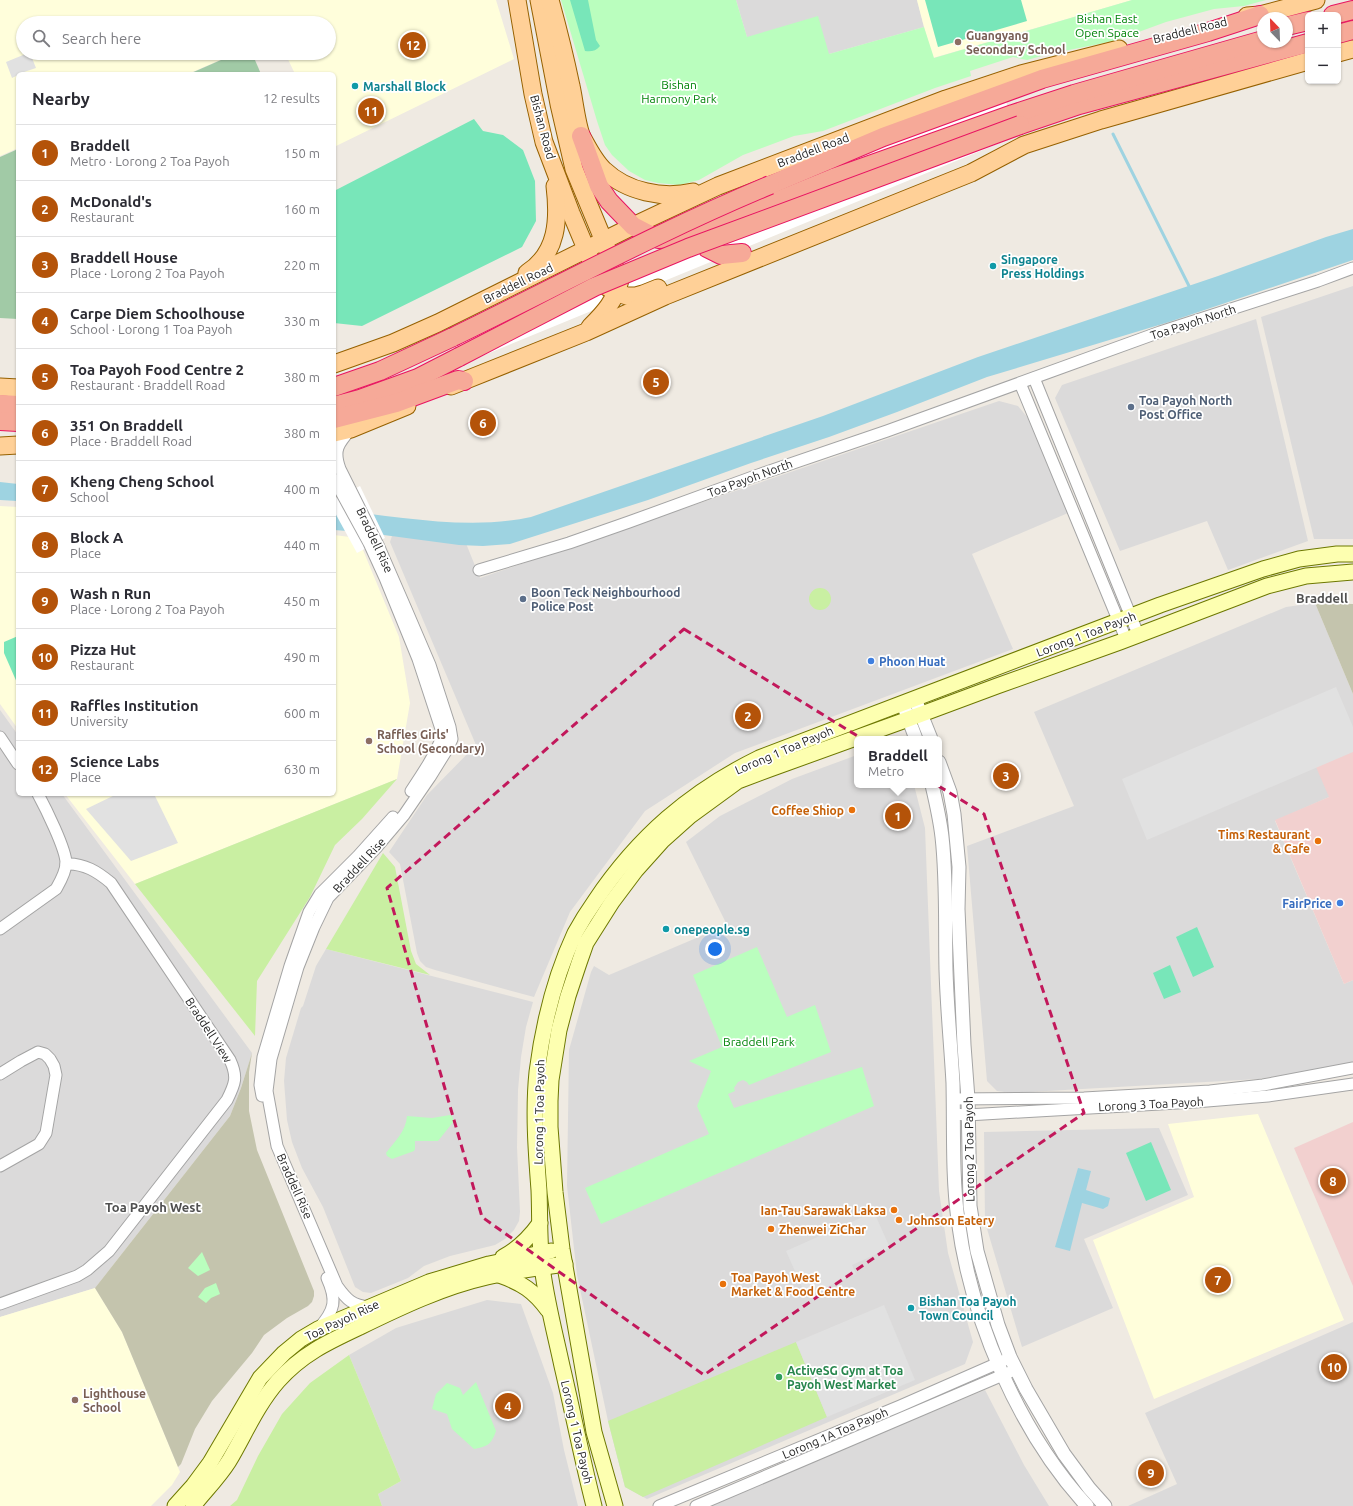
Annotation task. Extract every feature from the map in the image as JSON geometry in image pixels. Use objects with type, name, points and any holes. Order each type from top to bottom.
[{"type":"highway","points":[[1341,13],[1353,10]]},
{"type":"highway","points":[[1293,25],[1305,22]]},
{"type":"highway","name":"Braddell Road","points":[[336,386],[380,371],[453,337],[719,206],[883,137],[1007,96],[1042,79],[1208,32],[1257,24]]},
{"type":"highway","points":[[1341,33],[1353,30]]},
{"type":"highway","points":[[581,136],[599,186],[609,201],[633,226],[658,239],[677,238],[706,230],[833,178],[1012,114],[1074,94],[1257,42]]},
{"type":"highway","points":[[336,405],[360,399],[418,378],[594,287],[688,248],[1020,125],[1079,105],[1305,43]]},
{"type":"highway","points":[[706,230],[704,238],[707,248],[721,255],[742,253]]},
{"type":"highway","points":[[336,382],[380,371]]},
{"type":"highway","points":[[336,418],[396,403],[458,380],[464,381]]},
{"type":"highway","points":[[0,404],[16,405]]},
{"type":"highway","points":[[0,421],[16,422]]},
{"type":"main road","name":"Bishan Road","points":[[517,0],[533,94],[544,142],[597,275],[607,287],[617,293],[620,280],[574,169],[559,104],[539,0]]},
{"type":"main road","points":[[550,0],[567,63],[581,136],[604,171],[638,190],[660,195],[680,195],[718,186]]},
{"type":"main road","name":"Braddell Road","points":[[1288,12],[1316,0]]},
{"type":"main road","name":"Braddell Road","points":[[336,363],[393,343],[718,186],[946,99],[1021,74],[1227,21],[1257,23]]},
{"type":"main road","points":[[1341,51],[1353,49]]},
{"type":"main road","points":[[586,332],[604,312],[617,293],[627,296],[643,294],[847,210],[966,164],[1101,120],[1305,62]]},
{"type":"main road","points":[[499,292],[536,267],[552,245],[554,239],[558,206],[555,179],[544,142]]},
{"type":"main road","points":[[336,433],[352,429],[464,381],[586,332],[679,290],[971,173],[1024,145]]},
{"type":"main road","points":[[0,387],[16,388]]},
{"type":"main road","points":[[0,446],[16,446]]},
{"type":"main road","name":"Lorong 1 Toa Payoh","points":[[615,1506],[594,1432],[564,1264],[555,1192],[550,1127],[552,1080],[559,1030],[568,996],[586,943],[612,902],[630,865],[663,821],[700,791],[730,772],[759,758],[1124,619],[1263,568],[1299,559],[1337,554],[1353,554]]},
{"type":"main road","name":"Lorong 1 Toa Payoh","points":[[861,736],[1267,586],[1306,576],[1353,572]]},
{"type":"main road","name":"Lorong 1 Toa Payoh","points":[[594,1506],[549,1311],[542,1260],[536,1112],[537,1074],[542,1036],[558,980],[576,933],[603,890],[630,865],[662,841],[690,816],[738,781],[854,739]]},
{"type":"main road","points":[[540,1222],[533,1234],[494,1270],[529,1289],[539,1297],[549,1311]]},
{"type":"main road","name":"Toa Payoh Rise","points":[[175,1506],[193,1486],[210,1463],[260,1378],[284,1352],[301,1339],[318,1329],[429,1282],[542,1260],[562,1249]]},
{"type":"main road","name":"Toa Payoh Rise","points":[[542,1260],[564,1264]]},
{"type":"main road","name":"Toa Payoh Rise","points":[[193,1506],[228,1462],[260,1404],[278,1381],[301,1359],[331,1340],[395,1310],[463,1284],[494,1270]]},
{"type":"street","name":"Toa Payoh North","points":[[479,570],[554,548],[622,525],[1160,332],[1318,281],[1353,268]]},
{"type":"street","points":[[1034,378],[1124,619]]},
{"type":"street","points":[[1020,383],[1132,637]]},
{"type":"street","name":"Braddell Rise","points":[[352,429],[337,449],[336,458],[353,505]]},
{"type":"street","name":"Braddell Rise","points":[[318,1329],[329,1317],[334,1303],[332,1289],[272,1149],[267,1091],[271,1058],[298,967],[321,911],[328,898],[376,848],[404,815],[430,777],[452,739],[450,727],[430,665],[373,542],[353,505],[336,482]]},
{"type":"street","points":[[909,701],[915,717],[929,736]]},
{"type":"street","points":[[915,717],[916,736]]},
{"type":"street","points":[[0,737],[16,761]]},
{"type":"street","name":"Lorong 2 Toa Payoh","points":[[942,770],[950,792],[954,814],[959,867],[958,909],[968,1099],[970,1206],[977,1251],[998,1325],[1016,1370],[1064,1454],[1089,1488],[1105,1506]]},
{"type":"street","name":"Lorong 2 Toa Payoh","points":[[933,788],[944,856],[954,1165],[957,1217],[960,1238],[975,1299],[1000,1369],[1032,1431],[1060,1473],[1087,1506]]},
{"type":"street","points":[[0,929],[56,889],[61,880],[66,864],[64,853],[39,796]]},
{"type":"street","name":"Braddell View","points":[[0,1304],[77,1276],[87,1270],[108,1250],[227,1100],[233,1089],[236,1078],[235,1070],[230,1060],[111,883],[95,871],[78,865],[66,864]]},
{"type":"street","points":[[0,1074],[38,1052],[45,1054],[50,1059],[54,1066],[56,1075],[46,1133],[39,1144],[0,1166]]},
{"type":"street","name":"Lorong 3 Toa Payoh","points":[[953,1099],[1084,1098],[1210,1090],[1263,1085],[1350,1069],[1351,1084],[1268,1096],[1171,1104],[968,1115],[953,1114]]},
{"type":"street","name":"Braddell Rise","points":[[271,1132],[337,1286],[345,1297],[352,1303],[359,1306],[369,1307]]},
{"type":"street","name":"Lorong 1A Toa Payoh","points":[[696,1506],[911,1415],[1000,1369],[1010,1357]]},
{"type":"street","name":"Lorong 1A Toa Payoh","points":[[659,1506],[906,1404],[1000,1369],[1016,1370]]},
{"type":"street","points":[[906,1404],[911,1415]]},
{"type":"highlighted area","points":[[684,629],[984,814],[1084,1113],[704,1375],[482,1217],[387,888]]},
{"type":"shaded area","points":[[0,0],[496,0],[514,59],[336,146],[336,72],[294,72],[288,60],[336,60],[336,16],[16,16],[16,60],[220,60],[193,72],[16,72],[16,149],[0,156]]},
{"type":"shaded area","points":[[736,0],[917,0],[924,27],[829,54],[747,37]]},
{"type":"shaded area","name":"Guangyang Secondary School","points":[[917,0],[1132,0],[933,58]]},
{"type":"shaded area","points":[[16,58],[16,60],[33,60],[36,68],[24,72],[16,72],[16,76],[12,78],[6,62]]},
{"type":"shaded area","points":[[221,60],[255,60],[260,72],[194,72]]},
{"type":"shaded area","points":[[16,150],[16,319],[0,318],[0,157]]},
{"type":"shaded area","points":[[1353,286],[1353,539],[1314,539],[1261,317]]},
{"type":"shaded area","points":[[1256,319],[1308,541],[1228,570],[1207,521],[1120,551],[1055,398],[1062,385]]},
{"type":"shaded area","points":[[999,401],[1018,406],[1028,418],[1068,513],[972,554],[1013,649],[735,753],[645,811],[570,912],[534,997],[435,970],[426,967],[420,961],[417,953],[400,864],[389,852],[427,795],[476,745],[390,542],[392,536],[465,541],[480,578]]},
{"type":"shaded area","points":[[0,506],[16,507],[16,726],[0,704]]},
{"type":"shaded area","name":"Raffles Girls' School (Secondary)","points":[[336,535],[358,538],[399,637],[410,703],[397,779],[135,884],[67,796],[336,796]]},
{"type":"shaded area","points":[[1315,603],[1353,694],[1353,744],[1329,797],[1275,821],[1344,984],[1353,980],[1353,1063],[1259,1079],[1012,1093],[997,1091],[987,1081],[967,846],[1074,806],[1034,712],[1286,607]]},
{"type":"shaded area","points":[[1315,603],[1353,604],[1353,694]]},
{"type":"shaded area","points":[[1336,687],[1353,727],[1353,752],[1147,840],[1122,779]]},
{"type":"shaded area","points":[[0,710],[16,732],[16,796],[63,796],[252,1053],[230,1116],[95,1288],[0,1317]]},
{"type":"shaded area","points":[[1353,744],[1353,980],[1344,984],[1275,820],[1329,797],[1313,760]]},
{"type":"shaded area","points":[[854,756],[854,788],[915,788],[925,828],[939,1191],[948,1253],[973,1342],[965,1364],[647,1499],[625,1487],[608,1421],[577,1275],[567,1186],[569,1050],[594,966],[609,975],[727,925],[686,842],[720,816],[792,779]]},
{"type":"shaded area","points":[[113,796],[155,796],[178,843],[131,861],[86,809]]},
{"type":"shaded area","points":[[326,949],[533,1002],[526,1027],[518,1090],[517,1147],[520,1212],[519,1221],[514,1230],[505,1239],[495,1245],[450,1256],[424,1266],[408,1278],[371,1293],[363,1292],[355,1287],[323,1207],[302,1168],[292,1142],[287,1120],[284,1081],[286,1058],[301,1008],[303,1006],[316,966]]},
{"type":"shaded area","points":[[252,1053],[249,1072],[249,1111],[257,1150],[314,1291],[314,1296],[312,1302],[308,1306],[287,1318],[264,1335],[252,1353],[212,1401],[195,1429],[181,1464],[178,1467],[122,1332],[95,1288],[230,1116]]},
{"type":"shaded area","points":[[1258,1114],[1344,1320],[1154,1399],[1093,1240],[1194,1197],[1168,1124]]},
{"type":"shaded area","points":[[1353,1122],[1353,1286],[1294,1148]]},
{"type":"shaded area","points":[[1159,1128],[1188,1195],[1084,1239],[1113,1308],[1022,1347],[985,1222],[984,1132]]},
{"type":"shaded area","points":[[874,1212],[890,1248],[852,1265],[856,1274],[806,1296],[786,1251]]},
{"type":"shaded area","name":"Lighthouse School","points":[[95,1288],[122,1332],[180,1472],[172,1485],[151,1506],[0,1506],[0,1317]]},
{"type":"shaded area","points":[[487,1300],[521,1304],[553,1393],[564,1450],[578,1506],[382,1506],[378,1494],[401,1481],[349,1355],[396,1328]]},
{"type":"shaded area","points":[[884,1305],[915,1380],[827,1417],[796,1342]]},
{"type":"shaded area","points":[[1353,1322],[1353,1506],[1128,1506],[1177,1484],[1145,1413]]},
{"type":"shaded area","points":[[985,1390],[1024,1465],[1049,1506],[705,1506]]},
{"type":"green space","name":"Bishan Harmony Park","points":[[561,0],[736,0],[747,37],[818,16],[829,54],[924,27],[934,58],[1132,0],[1266,0],[1244,6],[1214,9],[1166,22],[1114,41],[1027,60],[1013,57],[970,71],[971,76],[935,88],[823,131],[794,136],[743,155],[699,180],[679,185],[645,180],[629,171],[612,155],[605,145]]},
{"type":"green space","points":[[570,0],[588,0],[596,40],[600,46],[595,50],[585,51]]},
{"type":"green space","points":[[925,0],[1021,0],[1027,21],[938,47]]},
{"type":"green space","points":[[474,119],[483,131],[503,135],[523,150],[535,181],[536,221],[522,247],[362,326],[336,323],[336,190]]},
{"type":"green space","points":[[820,588],[828,591],[831,599],[828,607],[820,610],[812,607],[809,599],[812,591]]},
{"type":"green space","points":[[16,637],[16,680],[4,653],[4,642]]},
{"type":"green space","points":[[397,779],[362,819],[335,845],[310,897],[257,981],[255,1036],[135,884]]},
{"type":"green space","points":[[383,853],[395,867],[411,951],[416,964],[430,975],[326,949]]},
{"type":"green space","points":[[1197,927],[1214,967],[1193,977],[1176,937]]},
{"type":"green space","name":"Braddell Park","points":[[757,947],[787,1017],[815,1005],[831,1052],[749,1085],[743,1080],[738,1082],[734,1088],[735,1091],[728,1094],[734,1108],[862,1067],[874,1106],[601,1224],[585,1188],[709,1134],[697,1106],[711,1071],[689,1061],[722,1047],[693,975]]},
{"type":"green space","points":[[1170,965],[1181,992],[1164,999],[1153,973]]},
{"type":"green space","points":[[450,1115],[454,1121],[438,1141],[415,1141],[414,1151],[392,1159],[387,1156],[386,1153],[405,1126],[407,1116],[432,1118]]},
{"type":"green space","points":[[1151,1142],[1171,1190],[1146,1201],[1126,1153]]},
{"type":"green space","points":[[202,1252],[210,1270],[198,1276],[188,1268]]},
{"type":"green space","points":[[216,1283],[220,1294],[211,1298],[206,1303],[198,1297],[205,1288]]},
{"type":"green space","points":[[796,1342],[827,1417],[643,1497],[625,1487],[608,1421]]},
{"type":"green space","points":[[349,1355],[401,1481],[378,1494],[382,1506],[230,1506],[237,1500],[258,1456],[282,1414],[310,1383]]},
{"type":"green space","points":[[476,1382],[496,1431],[491,1442],[483,1447],[474,1449],[452,1429],[447,1414],[432,1409],[436,1394],[447,1383],[460,1388],[463,1395]]},
{"type":"water","points":[[1353,229],[1353,260],[1169,322],[987,377],[829,437],[648,500],[510,544],[483,546],[459,545],[336,530],[336,510],[408,519],[458,523],[507,521],[531,517],[823,416],[978,357],[1218,276],[1326,237]]},
{"type":"water","points":[[0,482],[16,484],[16,501],[0,500]]},
{"type":"water","points":[[1078,1168],[1091,1171],[1086,1190],[1110,1198],[1108,1206],[1103,1209],[1082,1203],[1070,1251],[1055,1247]]},
{"type":"pier","points":[[1001,88],[1008,107],[762,195],[586,281],[1019,118],[1024,133],[465,363],[453,332]]},
{"type":"pier","points":[[360,486],[385,538],[357,553],[336,515],[336,498]]},
{"type":"waterway","points":[[1113,134],[1191,290]]},
{"type":"place","name":"Guangyang Secondary School","points":[[958,42]]},
{"type":"place","name":"Science Labs","points":[[413,45]]},
{"type":"place","name":"Marshall Block","points":[[355,86]]},
{"type":"place","name":"Raffles Institution","points":[[371,111]]},
{"type":"place","name":"Singapore Press Holdings","points":[[993,266]]},
{"type":"place","name":"Toa Payoh Food Centre 2","points":[[656,382]]},
{"type":"place","name":"Toa Payoh North Post Office","points":[[1131,407]]},
{"type":"place","name":"351 On Braddell","points":[[483,423]]},
{"type":"place","name":"Boon Teck Neighbourhood Police Post","points":[[523,599]]},
{"type":"place","name":"Phoon Huat","points":[[871,661]]},
{"type":"place","name":"McDonald's","points":[[748,716]]},
{"type":"place","name":"Raffles Girls' School (Secondary)","points":[[369,741]]},
{"type":"place","name":"Braddell House","points":[[1006,776]]},
{"type":"place","name":"Coffee Shiop","points":[[852,810]]},
{"type":"place","name":"Braddell","points":[[898,816]]},
{"type":"place","name":"Tims Restaurant & Cafe","points":[[1318,841]]},
{"type":"place","name":"FairPrice","points":[[1340,903]]},
{"type":"place","name":"onepeople.sg","points":[[666,929]]},
{"type":"place","name":"Block A","points":[[1333,1181]]},
{"type":"place","name":"Ian-Tau Sarawak Laksa","points":[[894,1210]]},
{"type":"place","name":"Johnson Eatery","points":[[899,1220]]},
{"type":"place","name":"Zhenwei ZiChar","points":[[771,1229]]},
{"type":"place","name":"Kheng Cheng School","points":[[1218,1280]]},
{"type":"place","name":"Toa Payoh West Market & Food Centre","points":[[723,1284]]},
{"type":"place","name":"Bishan Toa Payoh Town Council","points":[[911,1308]]},
{"type":"place","name":"Pizza Hut","points":[[1334,1367]]},
{"type":"place","name":"ActiveSG Gym at Toa Payoh West Market","points":[[779,1377]]},
{"type":"place","name":"Lighthouse School","points":[[75,1400]]},
{"type":"place","name":"Carpe Diem Schoolhouse","points":[[508,1406]]},
{"type":"place","name":"Wash n Run","points":[[1151,1473]]},
{"type":"district","name":"Braddell","points":[[1322,598]]},
{"type":"district","name":"Toa Payoh West","points":[[153,1207]]},
{"type":"park label","name":"Bishan East Open Space","points":[[1107,25]]}]
